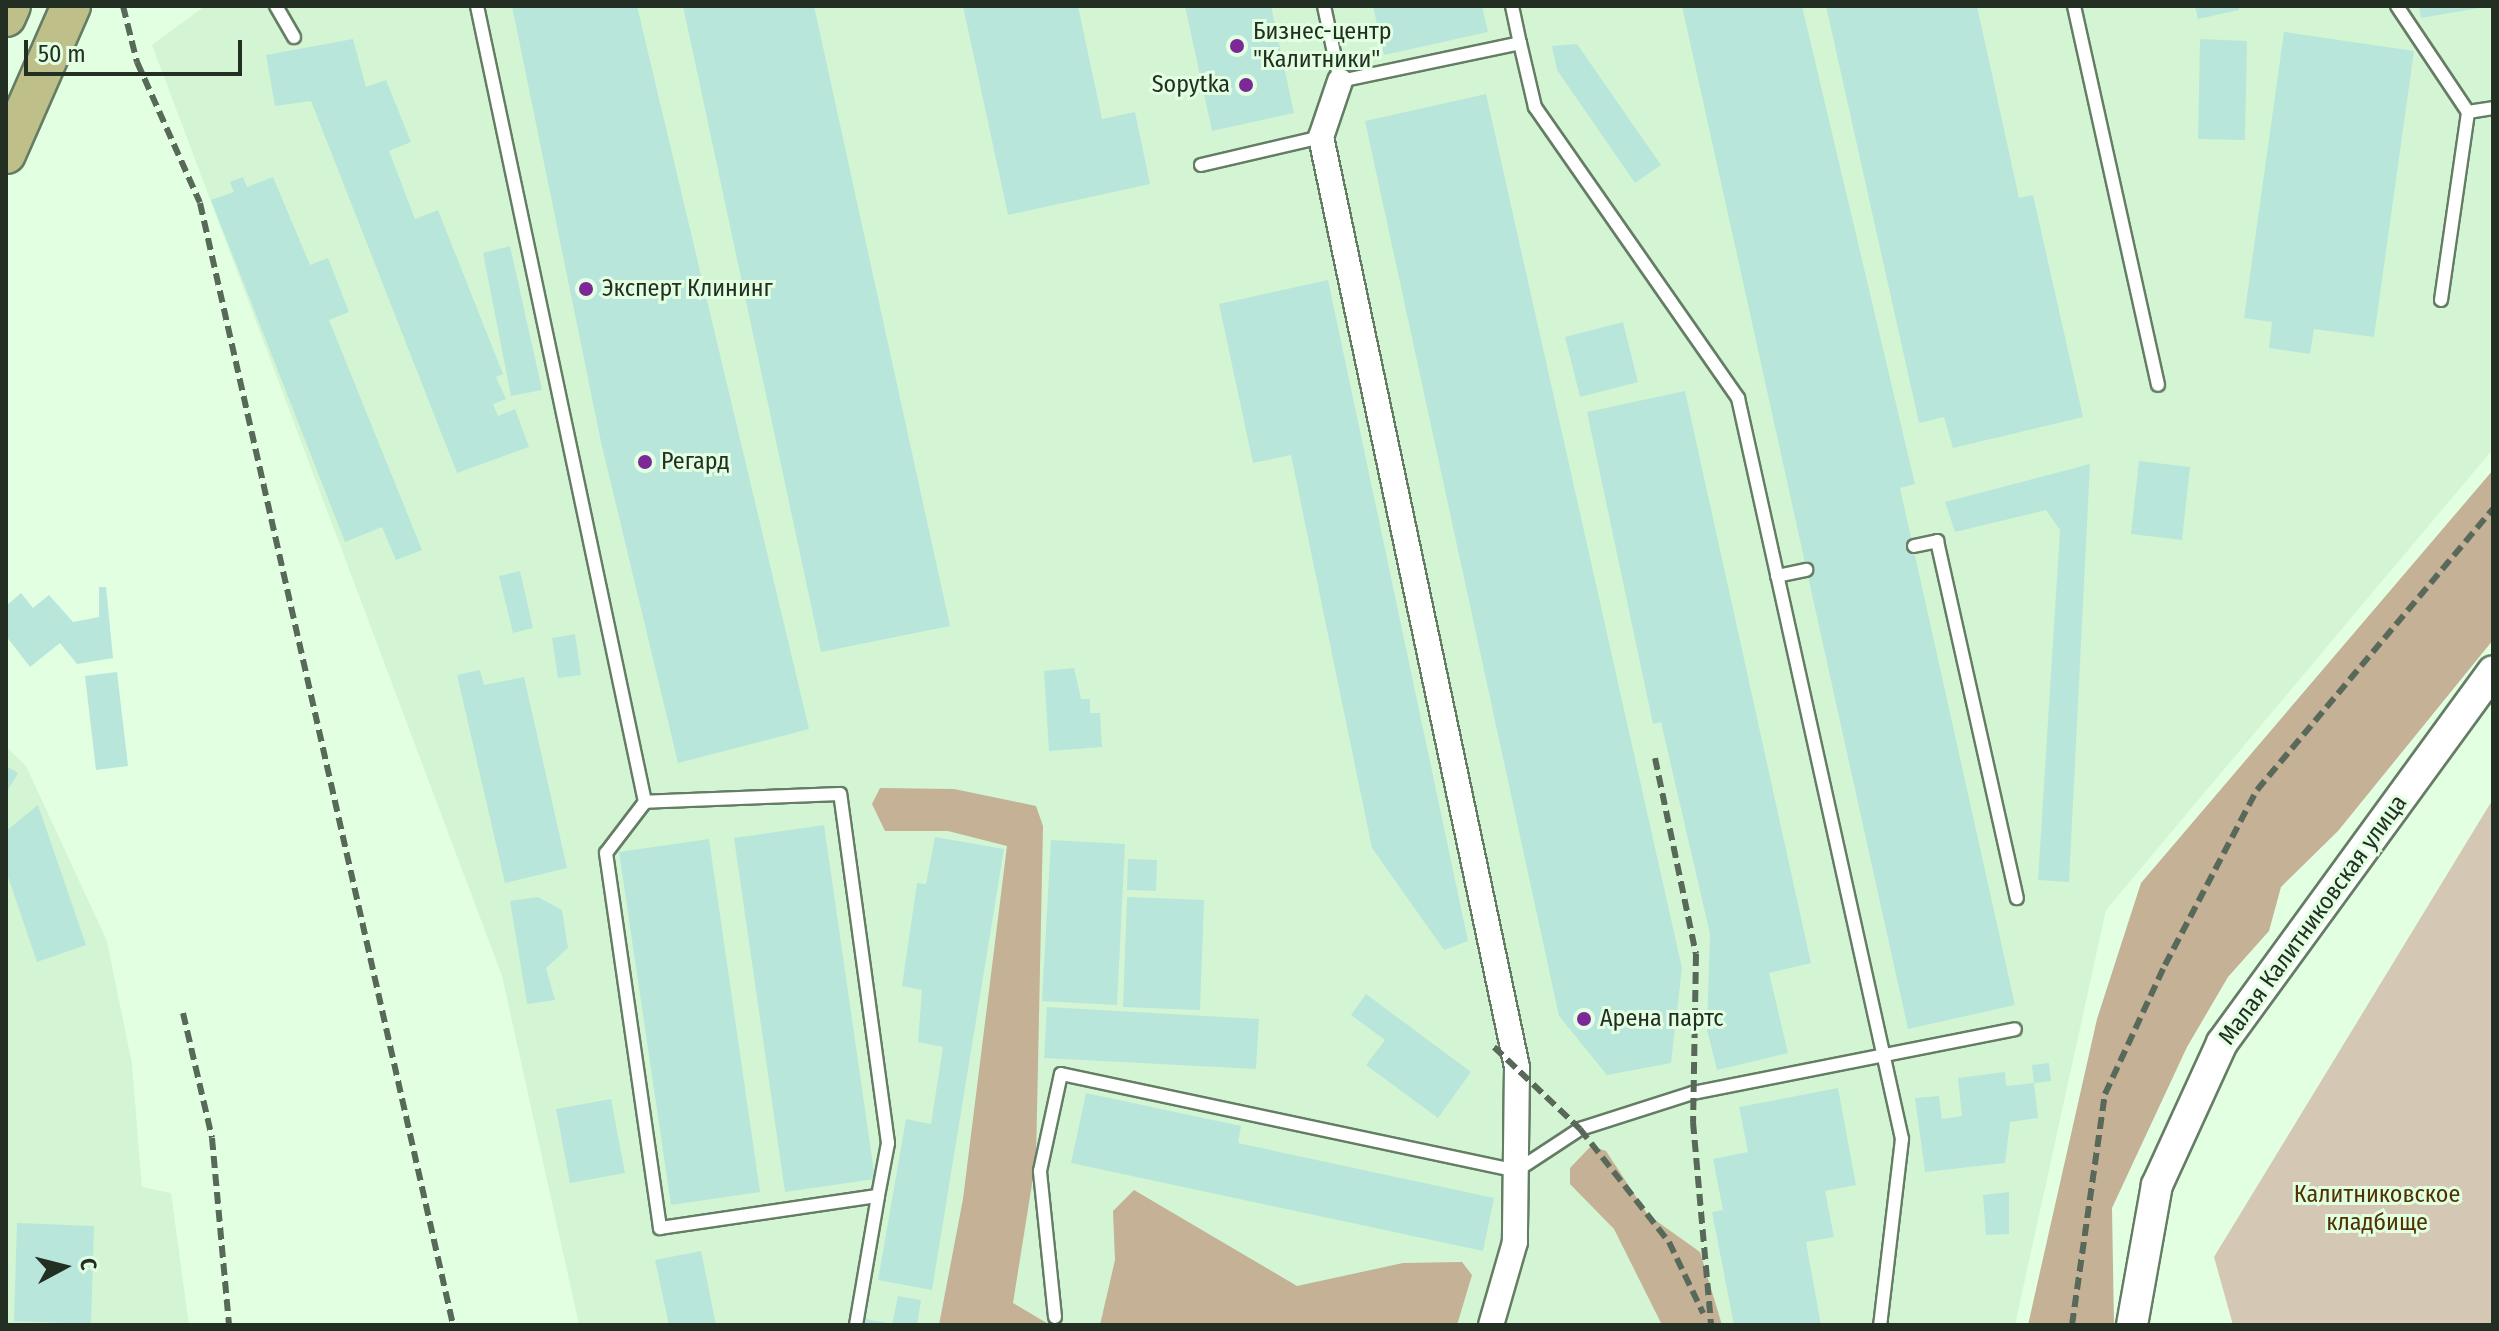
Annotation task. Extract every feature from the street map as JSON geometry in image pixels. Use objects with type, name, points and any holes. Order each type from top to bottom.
[{"type":"main road","points":[[6,17],[11,6]]},
{"type":"main road","points":[[6,154],[71,6]]},
{"type":"street","points":[[1340,81],[1321,137],[1509,1010],[1516,1171],[1515,1242],[1491,1325]]},
{"type":"street","name":"Малая Калитниковская улица","points":[[2132,1325],[2157,1185],[2222,1043],[2493,671]]},
{"type":"lane","points":[[276,6],[294,37]]},
{"type":"lane","points":[[477,6],[645,802],[606,853],[660,1228],[878,1196]]},
{"type":"lane","points":[[1324,6],[1340,81],[1520,43]]},
{"type":"lane","points":[[1512,6],[1535,107],[1738,398],[1902,1139],[1880,1325]]},
{"type":"lane","points":[[2074,6],[2158,385]]},
{"type":"lane","points":[[2397,6],[2468,112],[2441,300]]},
{"type":"lane","points":[[2468,112],[2493,108]]},
{"type":"lane","points":[[1201,165],[1321,137]]},
{"type":"lane","points":[[1914,546],[1937,541],[2017,898]]},
{"type":"lane","points":[[1777,576],[1806,570]]},
{"type":"lane","points":[[645,802],[840,794],[888,1143],[856,1325]]},
{"type":"lane","points":[[1055,1317],[1040,1171],[1061,1074],[1516,1171],[1580,1129],[1693,1093],[2015,1029]]},
{"type":"shaded area","points":[[205,6],[2493,6],[2493,449],[2106,910],[2015,1325],[579,1325],[502,976],[152,45]]},
{"type":"shaded area","points":[[2493,470],[2493,640],[2338,831],[2281,887],[2269,931],[2228,977],[2187,1047],[2112,1208],[2114,1325],[2028,1325],[2097,1019],[2141,883]]},
{"type":"shaded area","points":[[6,747],[26,766],[107,941],[132,1064],[142,1187],[171,1193],[189,1325],[6,1325]]},
{"type":"shaded area","points":[[880,788],[954,789],[1036,806],[1043,826],[1036,1159],[1013,1303],[1050,1325],[939,1325],[963,1199],[1007,846],[948,831],[885,831],[872,804]]},
{"type":"shaded area","points":[[1591,1146],[1606,1151],[1648,1215],[1700,1252],[1722,1325],[1662,1325],[1614,1229],[1570,1184],[1570,1168]]},
{"type":"shaded area","points":[[1134,1190],[1297,1286],[1403,1263],[1462,1262],[1472,1275],[1457,1325],[1100,1325],[1115,1260],[1113,1211]]},
{"type":"green space","name":"Калитниковское кладбище","points":[[2493,799],[2493,1325],[2233,1325],[2214,1257]]},
{"type":"building","points":[[512,6],[637,6],[809,729],[678,763],[601,442]]},
{"type":"building","points":[[683,6],[814,6],[950,626],[821,652]]},
{"type":"building","points":[[963,6],[1078,6],[1102,119],[1135,112],[1150,184],[1008,215]]},
{"type":"building","name":"Бизнес-центр \"Калитники\"","points":[[1185,6],[1271,6],[1294,113],[1212,131]]},
{"type":"building","points":[[1373,6],[1482,6],[1488,32],[1384,55]]},
{"type":"building","points":[[1682,6],[1802,6],[1915,484],[1900,488],[2015,1005],[1908,1029]]},
{"type":"building","points":[[1826,6],[1977,6],[2019,198],[2033,195],[2083,417],[1953,448],[1944,417],[1919,423]]},
{"type":"building","points":[[2195,6],[2238,6],[2239,10],[2198,19]]},
{"type":"building","points":[[2419,6],[2479,6],[2479,8],[2421,18]]},
{"type":"building","points":[[2284,32],[2414,51],[2374,337],[2314,329],[2310,354],[2269,348],[2272,322],[2244,318]]},
{"type":"building","points":[[353,39],[366,87],[386,80],[411,142],[389,151],[415,219],[438,210],[503,374],[496,377],[506,399],[493,404],[498,416],[515,409],[529,447],[457,473],[311,101],[275,106],[266,55]]},
{"type":"building","points":[[2200,39],[2247,41],[2245,140],[2198,139]]},
{"type":"building","points":[[1577,44],[1661,165],[1635,183],[1557,70],[1552,46]]},
{"type":"building","points":[[1486,94],[1682,968],[1671,1063],[1607,1075],[1559,1016],[1365,121]]},
{"type":"building","points":[[243,177],[247,187],[273,177],[310,265],[328,258],[349,312],[329,320],[422,550],[396,560],[382,527],[345,542],[211,200],[234,192],[230,182]]},
{"type":"building","points":[[510,246],[542,390],[511,396],[483,253]]},
{"type":"building","points":[[1328,280],[1468,941],[1444,950],[1372,848],[1291,455],[1253,463],[1219,304]]},
{"type":"building","points":[[1623,322],[1638,382],[1580,397],[1565,337]]},
{"type":"building","points":[[1685,391],[1811,963],[1769,973],[1788,1053],[1717,1070],[1707,1030],[1710,934],[1661,722],[1653,724],[1587,412]]},
{"type":"building","points":[[2139,461],[2190,467],[2182,540],[2131,534]]},
{"type":"building","points":[[2090,464],[2069,882],[2038,880],[2060,530],[2046,510],[1955,532],[1945,502]]},
{"type":"building","points":[[520,571],[533,628],[513,633],[499,576]]},
{"type":"building","points":[[99,587],[106,587],[113,658],[77,664],[60,643],[30,667],[6,636],[6,606],[21,593],[33,608],[49,595],[73,622],[99,617]]},
{"type":"building","points":[[575,634],[581,675],[558,678],[552,638]]},
{"type":"building","points":[[1074,668],[1081,699],[1090,699],[1090,713],[1100,713],[1102,747],[1049,751],[1044,671]]},
{"type":"building","points":[[480,670],[484,685],[524,677],[567,868],[505,883],[457,675]]},
{"type":"building","points":[[117,672],[128,766],[96,770],[85,676]]},
{"type":"building","points":[[6,766],[18,773],[6,793]]},
{"type":"building","points":[[38,805],[86,945],[37,962],[6,871],[6,831]]},
{"type":"building","points":[[824,825],[875,1179],[785,1192],[734,838]]},
{"type":"building","points":[[935,837],[1004,849],[932,1290],[878,1280],[906,1119],[931,1124],[943,1047],[918,1042],[922,990],[902,986],[917,883],[926,884]]},
{"type":"building","points":[[709,839],[760,1192],[671,1205],[619,852]]},
{"type":"building","points":[[1051,840],[1125,844],[1117,1005],[1042,1001]]},
{"type":"building","points":[[1128,859],[1157,860],[1156,891],[1127,890]]},
{"type":"building","points":[[538,897],[562,910],[568,948],[546,968],[555,1000],[527,1004],[510,901]]},
{"type":"building","points":[[1127,897],[1204,900],[1200,1010],[1123,1007]]},
{"type":"building","points":[[1366,994],[1471,1072],[1438,1118],[1366,1065],[1385,1040],[1351,1015]]},
{"type":"building","points":[[1047,1007],[1259,1019],[1256,1069],[1044,1058]]},
{"type":"building","points":[[2049,1063],[2051,1081],[2034,1083],[2032,1065]]},
{"type":"building","points":[[2005,1072],[2006,1086],[2034,1083],[2038,1118],[2010,1122],[2005,1163],[1925,1172],[1915,1098],[1939,1096],[1942,1119],[1962,1116],[1958,1078]]},
{"type":"building","points":[[1838,1088],[1856,1185],[1825,1191],[1834,1237],[1806,1242],[1821,1325],[1734,1325],[1712,1212],[1723,1210],[1713,1159],[1748,1152],[1739,1107]]},
{"type":"building","points":[[1086,1093],[1241,1126],[1238,1143],[1494,1198],[1483,1251],[1071,1163]]},
{"type":"building","points":[[611,1099],[625,1173],[570,1183],[556,1109]]},
{"type":"building","points":[[2009,1192],[2009,1234],[1986,1235],[1983,1195]]},
{"type":"building","points":[[17,1223],[94,1226],[91,1324],[14,1321]]},
{"type":"building","points":[[701,1251],[716,1325],[669,1325],[655,1260]]},
{"type":"building","points":[[898,1296],[921,1300],[917,1325],[892,1325]]},
{"type":"building","points":[[865,1319],[889,1323],[889,1325],[864,1325]]},
{"type":"railway","points":[[123,6],[137,62],[200,203],[453,1325]]},
{"type":"railway","points":[[2072,1325],[2105,1094],[2165,965],[2257,790],[2493,509]]},
{"type":"railway","points":[[1655,758],[1696,954],[1693,1122],[1711,1325]]},
{"type":"railway","points":[[183,1013],[212,1138],[229,1325]]},
{"type":"railway","points":[[1494,1047],[1580,1129],[1669,1242],[1703,1313]]},
{"type":"place","name":"Бизнес-центр \"Калитники\"","points":[[1237,46]]},
{"type":"place","name":"Sopytka","points":[[1246,85]]},
{"type":"place","name":"Эксперт Клининг","points":[[586,289]]},
{"type":"place","name":"Регард","points":[[645,462]]},
{"type":"place","name":"Арена партс","points":[[1584,1019]]}]
